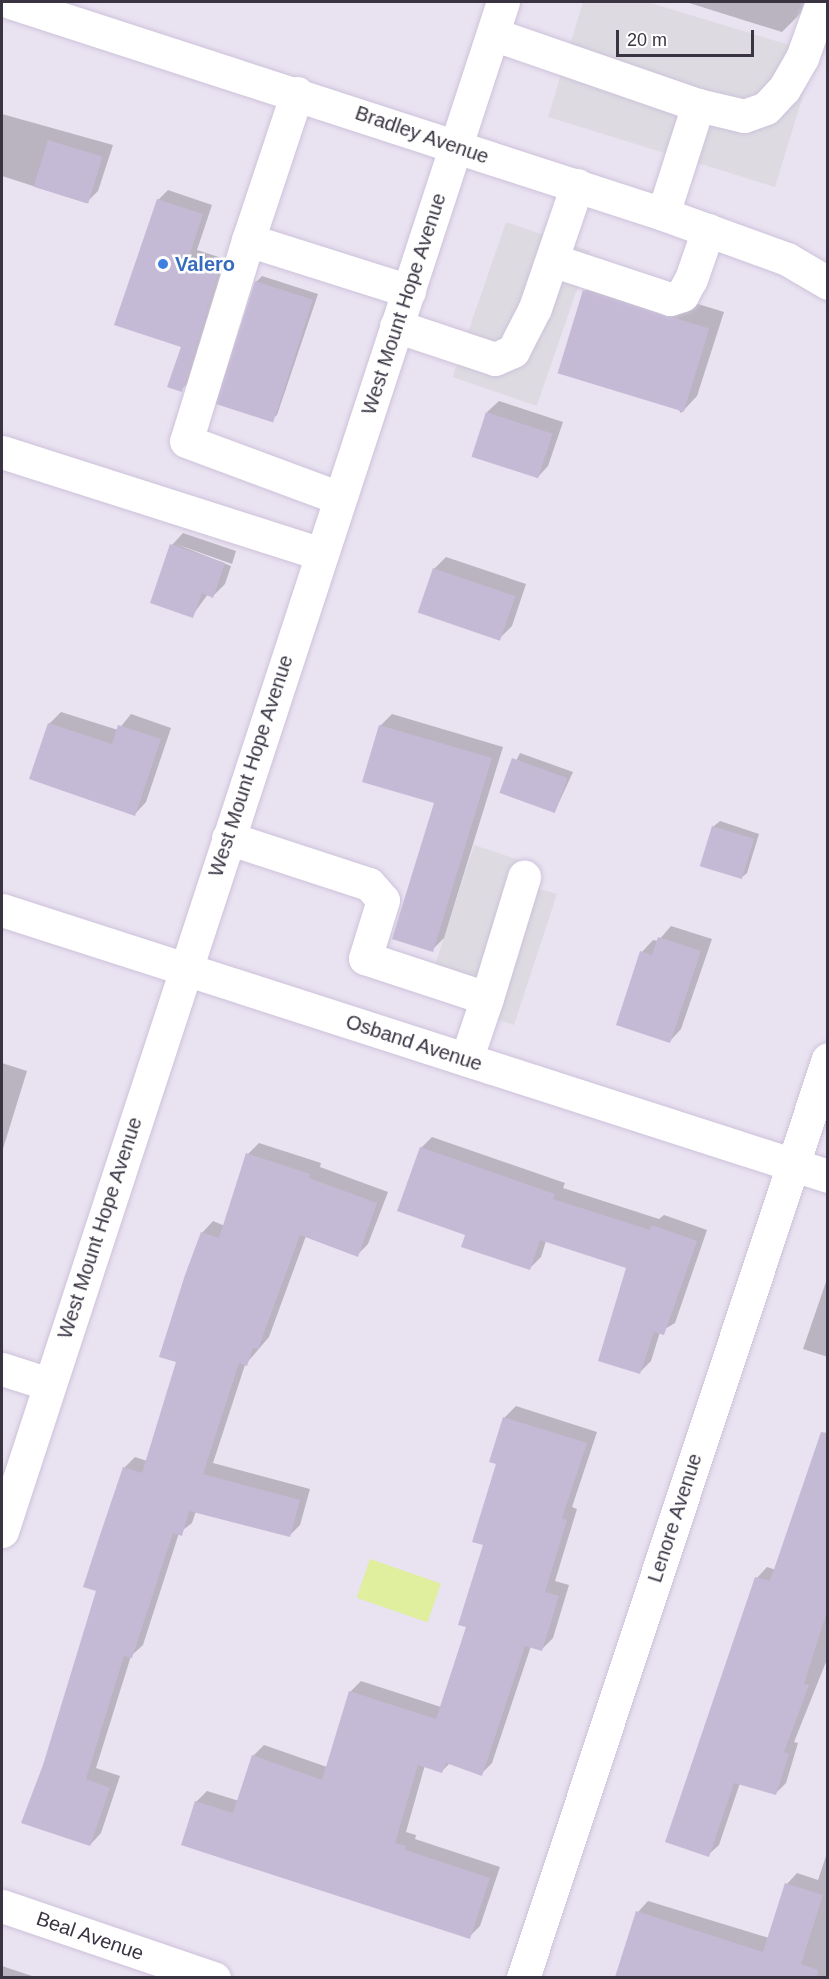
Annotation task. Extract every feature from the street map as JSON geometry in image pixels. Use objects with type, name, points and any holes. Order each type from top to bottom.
[{"type":"street","name":"Bradley Avenue","points":[[10,2],[297,93],[663,214],[787,259],[828,283]]},
{"type":"street","name":"West Mount Hope Avenue","points":[[2,1531],[184,969],[503,2]]},
{"type":"street","points":[[493,34],[698,105],[744,116],[766,108],[784,89],[802,58],[822,2]]},
{"type":"street","points":[[297,93],[248,240],[186,441],[339,498]]},
{"type":"street","points":[[663,214],[698,105]]},
{"type":"street","points":[[396,326],[495,359],[513,351],[552,260],[577,185]]},
{"type":"street","points":[[552,260],[670,298],[682,295],[691,279],[708,230]]},
{"type":"street","points":[[248,240],[409,291]]},
{"type":"street","points":[[2,452],[321,554]]},
{"type":"street","points":[[228,838],[369,884],[383,900],[365,958],[487,998]]},
{"type":"street","points":[[466,1060],[524,877]]},
{"type":"street","name":"Osband Avenue","points":[[2,910],[828,1176]]},
{"type":"street","name":"Lenore Avenue","points":[[523,1977],[791,1164],[828,1059]]},
{"type":"street","points":[[2,1369],[49,1384]]},
{"type":"street","name":"Beal Avenue","points":[[2,1906],[154,1968],[213,1977]]},
{"type":"shaded area","points":[[583,2],[647,2],[816,53],[775,187],[548,117]]},
{"type":"shaded area","points":[[506,222],[590,251],[537,406],[453,377]]},
{"type":"shaded area","points":[[474,845],[540,867],[533,887],[557,894],[514,1025],[425,996]]},
{"type":"shaded area","points":[[370,1559],[441,1583],[428,1622],[357,1598]]},
{"type":"building","points":[[48,140],[103,157],[88,204],[34,187]]},
{"type":"building","points":[[157,199],[203,214],[188,259],[219,269],[182,392],[167,387],[181,347],[114,325]]},
{"type":"building","points":[[255,281],[313,300],[273,423],[215,404]]},
{"type":"building","points":[[583,290],[709,329],[684,412],[558,373]]},
{"type":"building","points":[[486,412],[553,434],[538,478],[471,457]]},
{"type":"building","points":[[170,544],[225,563],[213,598],[202,593],[193,618],[150,603]]},
{"type":"building","points":[[433,568],[515,596],[500,641],[418,612]]},
{"type":"building","points":[[48,723],[112,744],[118,725],[161,739],[135,816],[29,779]]},
{"type":"building","points":[[379,725],[492,758],[433,952],[392,939],[434,803],[362,782]]},
{"type":"building","points":[[512,758],[567,778],[555,813],[499,793]]},
{"type":"building","points":[[712,826],[754,839],[742,879],[700,866]]},
{"type":"building","points":[[658,937],[701,951],[670,1043],[616,1025],[640,951],[652,955]]},
{"type":"building","points":[[420,1147],[555,1194],[553,1199],[650,1230],[652,1225],[697,1241],[664,1335],[654,1332],[640,1374],[598,1361],[626,1268],[540,1240],[530,1270],[461,1247],[465,1235],[397,1211]]},
{"type":"building","points":[[246,1153],[310,1174],[309,1178],[377,1203],[358,1257],[300,1235],[258,1349],[253,1348],[247,1366],[239,1363],[203,1474],[300,1500],[290,1537],[189,1511],[182,1536],[173,1533],[132,1658],[124,1656],[86,1779],[110,1788],[90,1846],[21,1823],[43,1765],[96,1591],[83,1587],[100,1535],[123,1467],[142,1473],[176,1362],[159,1357],[185,1275],[201,1232],[219,1238]]},
{"type":"building","points":[[503,1417],[587,1443],[562,1518],[567,1520],[545,1592],[559,1596],[542,1651],[525,1646],[482,1776],[446,1763],[442,1773],[418,1765],[395,1843],[406,1846],[405,1850],[490,1878],[470,1939],[181,1845],[195,1801],[233,1813],[252,1755],[322,1780],[349,1691],[436,1719],[466,1627],[458,1625],[483,1545],[472,1542],[496,1464],[489,1462]]},
{"type":"building","points":[[821,1432],[828,1433],[828,1608],[804,1684],[809,1685],[784,1752],[789,1754],[776,1795],[734,1783],[709,1857],[665,1842],[755,1577],[770,1581]]},
{"type":"building","points":[[785,1883],[823,1895],[801,1964],[818,1970],[817,1977],[615,1977],[636,1911],[763,1952]]},
{"type":"place","name":"Valero","points":[[163,264]]}]
